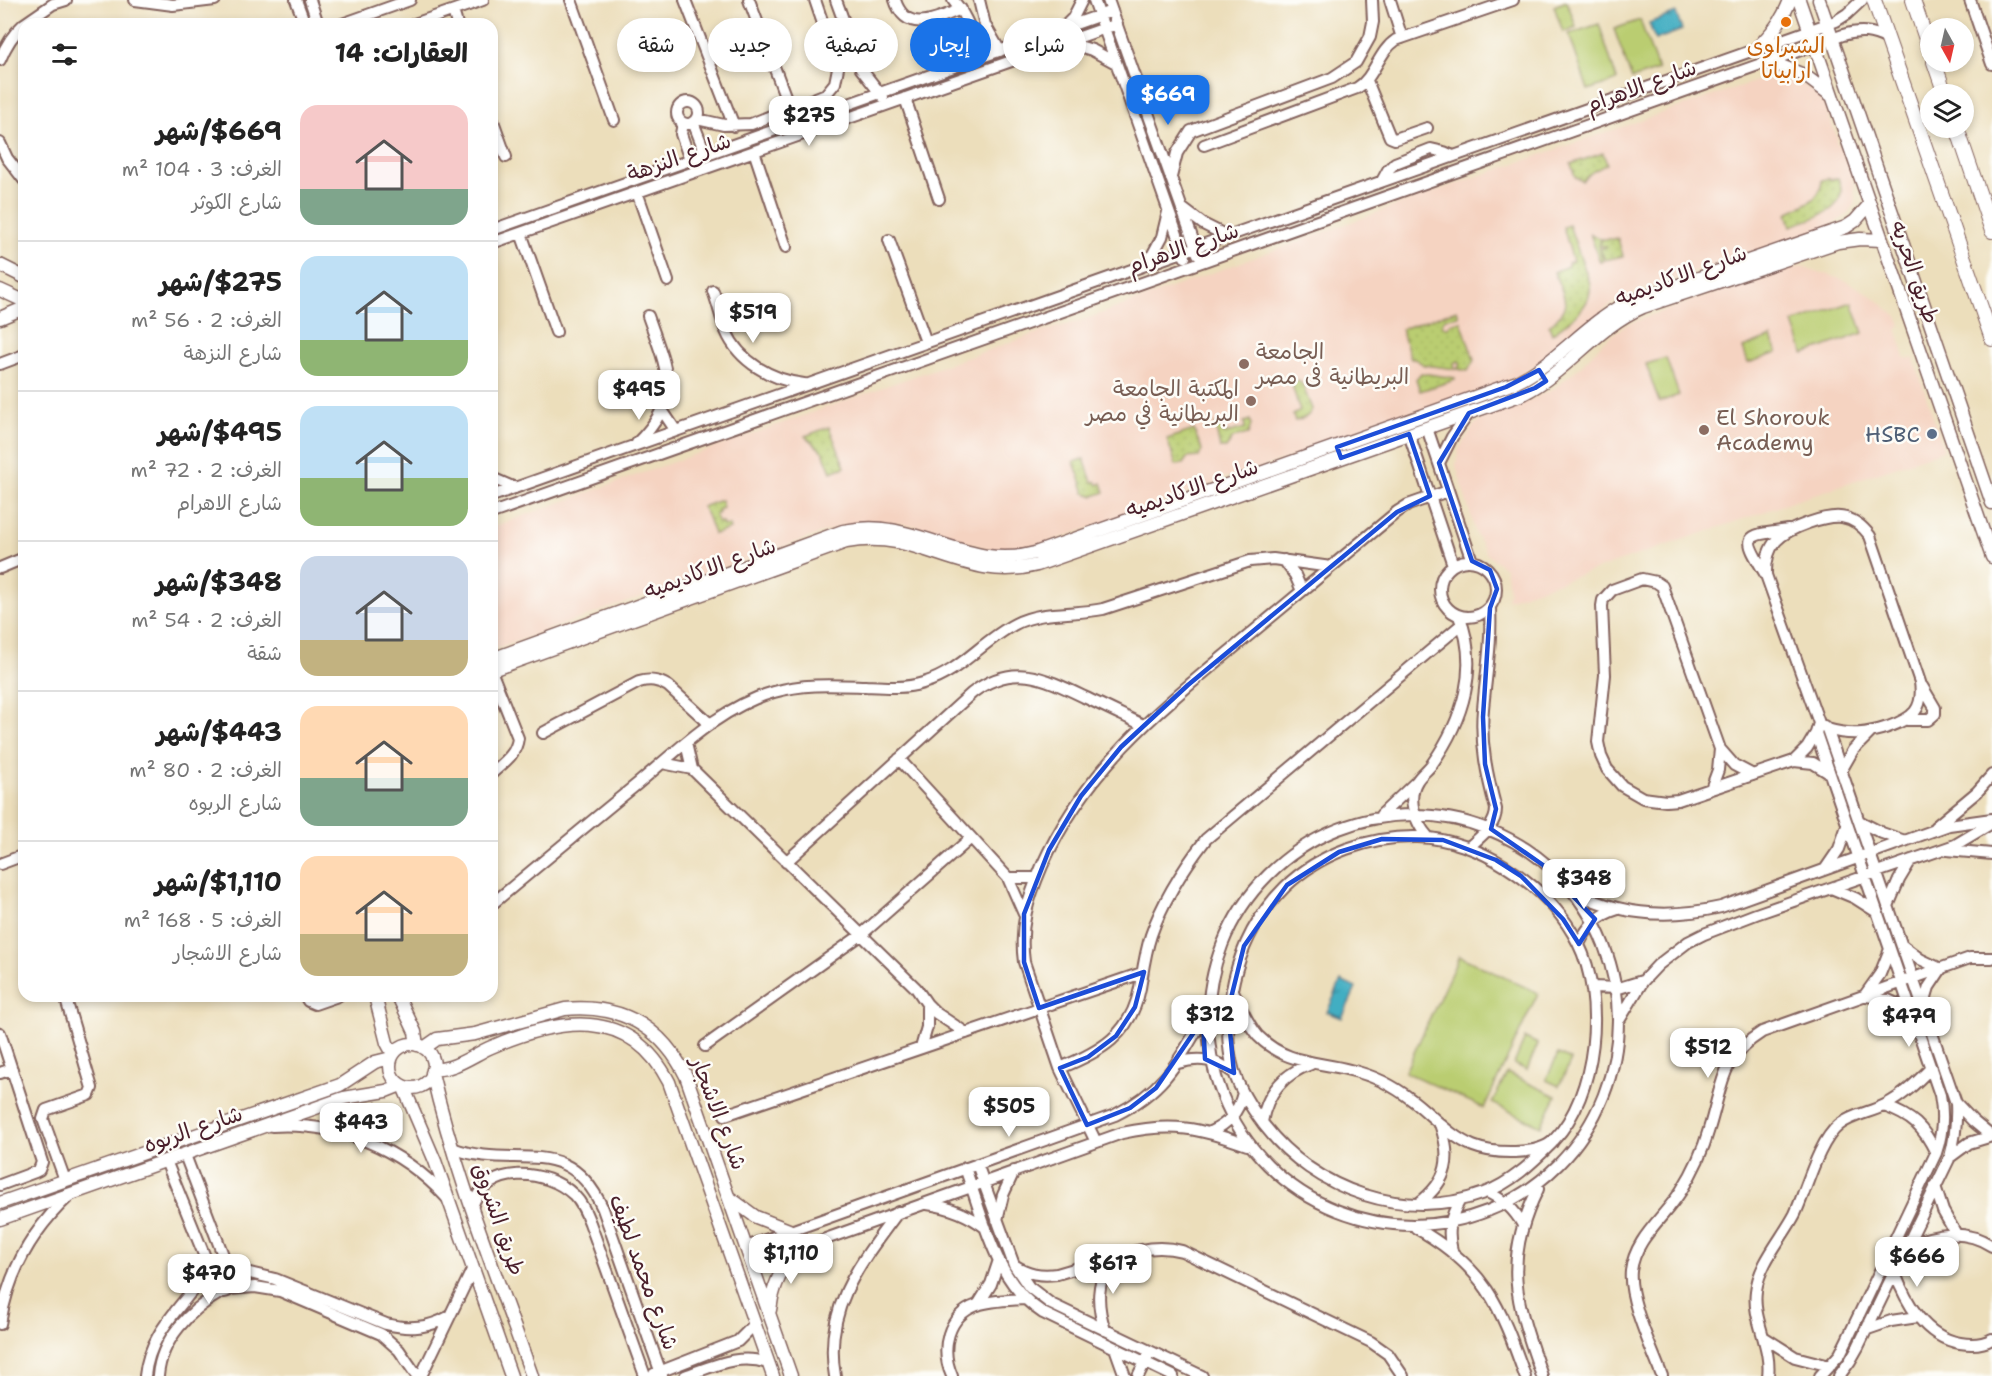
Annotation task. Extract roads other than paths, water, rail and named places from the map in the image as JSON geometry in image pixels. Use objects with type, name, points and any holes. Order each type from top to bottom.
[{"type":"main road","points":[[1874,0],[1992,339]]},
{"type":"main road","points":[[1913,0],[1920,21]]},
{"type":"main road","points":[[1961,138],[1987,205],[1992,231]]},
{"type":"street","points":[[33,18],[53,4],[66,0]]},
{"type":"street","points":[[135,0],[173,5],[215,0]]},
{"type":"street","points":[[296,0],[303,18]]},
{"type":"street","points":[[310,0],[316,18]]},
{"type":"street","points":[[359,18],[410,0]]},
{"type":"street","points":[[431,18],[483,0]]},
{"type":"street","points":[[571,0],[614,120]]},
{"type":"street","points":[[685,0],[734,126]]},
{"type":"street","points":[[749,0],[790,109]]},
{"type":"street","points":[[691,121],[734,126],[751,124],[826,94],[835,83],[836,61],[815,0]]},
{"type":"street","points":[[836,0],[861,69],[889,104]]},
{"type":"street","points":[[895,0],[903,15],[921,22],[931,21],[961,9]]},
{"type":"street","points":[[953,0],[966,18]]},
{"type":"street","points":[[980,0],[985,25],[1000,51]]},
{"type":"street","points":[[1073,18],[1082,0]]},
{"type":"street","points":[[1094,0],[1189,267]]},
{"type":"street","points":[[1108,0],[1201,262]]},
{"type":"street","points":[[1171,177],[1177,153],[1191,131],[1332,78],[1356,62],[1370,37],[1373,22],[1372,0]]},
{"type":"street","points":[[1390,0],[1402,38]]},
{"type":"street","points":[[1204,145],[1352,91],[1367,81],[1387,48],[1402,38],[1513,0]]},
{"type":"street","points":[[1756,49],[1781,20],[1790,0]]},
{"type":"street","name":"طريق الحريه","points":[[1799,0],[1992,557]]},
{"type":"street","name":"طريق الحريه","points":[[1819,0],[1992,503]]},
{"type":"street","name":"شارع الاهرام","points":[[498,494],[1828,24],[1847,15],[1862,0]]},
{"type":"street","points":[[1970,0],[1992,64]]},
{"type":"street","points":[[453,10],[456,18]]},
{"type":"street","name":"شارع النزهة","points":[[1086,21],[1112,11]]},
{"type":"street","name":"شارع النزهة","points":[[1086,35],[1117,24]]},
{"type":"street","points":[[0,60],[18,30]]},
{"type":"street","name":"شارع الاهرام","points":[[498,511],[1815,45],[1854,32],[1866,31],[1887,39]]},
{"type":"street","points":[[1086,48],[1116,63]]},
{"type":"street","name":"شارع النزهة","points":[[991,54],[1003,50]]},
{"type":"street","points":[[1737,56],[1743,70]]},
{"type":"street","points":[[1724,61],[1729,75]]},
{"type":"street","points":[[1768,62],[1804,75],[1834,98]]},
{"type":"street","name":"شارع النزهة","points":[[498,241],[1003,64]]},
{"type":"street","name":"شارع النزهة","points":[[498,228],[940,72]]},
{"type":"street","points":[[1367,81],[1390,137],[1395,139],[1427,128]]},
{"type":"street","points":[[905,98],[939,199]]},
{"type":"street","points":[[1842,123],[1859,117]]},
{"type":"street","points":[[691,121],[706,155]]},
{"type":"street","points":[[690,160],[681,134],[691,121]]},
{"type":"street","points":[[498,135],[506,157]]},
{"type":"street","points":[[1395,139],[1402,159]]},
{"type":"street","points":[[0,143],[7,158],[18,172]]},
{"type":"street","points":[[1382,181],[1392,165],[1402,159],[1431,149],[1453,156]]},
{"type":"street","points":[[754,151],[786,247]]},
{"type":"street","points":[[637,192],[668,281]]},
{"type":"street","name":"شارع الاكاديميه","points":[[1676,290],[1846,227],[1855,221],[1870,204]]},
{"type":"street","points":[[1181,207],[1203,224],[1227,236]]},
{"type":"street","points":[[1148,263],[1162,237],[1168,208]]},
{"type":"street","points":[[521,233],[556,332]]},
{"type":"street","name":"شارع الاكاديميه","points":[[1339,452],[1409,434],[1523,394],[1610,311],[1638,297],[1676,290],[1838,242],[1860,239],[1882,240]]},
{"type":"street","points":[[889,240],[926,342]]},
{"type":"street","points":[[0,265],[18,274]]},
{"type":"street","points":[[0,290],[18,298]]},
{"type":"street","points":[[713,291],[727,332],[735,347],[749,361],[775,377],[807,384]]},
{"type":"street","points":[[0,318],[18,310]]},
{"type":"street","points":[[635,446],[655,423],[666,398],[667,373],[648,316]]},
{"type":"street","points":[[1918,343],[1934,338]]},
{"type":"street","points":[[0,364],[18,357]]},
{"type":"street","name":"شارع الاكاديميه","points":[[498,668],[530,651],[804,550],[843,531],[877,528],[899,531],[988,557],[1012,558],[1035,553],[1130,526],[1339,452],[1506,387],[1543,375]]},
{"type":"street","points":[[662,410],[676,431]]},
{"type":"street","points":[[1439,463],[1452,437],[1469,413]]},
{"type":"street","points":[[702,421],[708,437]]},
{"type":"street","points":[[1427,428],[1472,561]]},
{"type":"street","points":[[1409,434],[1453,565]]},
{"type":"street","points":[[498,481],[515,488]]},
{"type":"street","points":[[1096,1142],[1060,1068],[1024,962],[1022,930],[1024,914],[1037,879],[1064,822],[1100,771],[1143,725],[1397,512],[1408,505],[1448,491]]},
{"type":"street","points":[[1821,728],[1848,734],[1870,733],[1906,720],[1915,713],[1922,693],[1870,536],[1855,521],[1835,516],[1789,530],[1759,534],[1752,537],[1751,549],[1766,575],[1821,728],[1841,771],[1956,1103],[1955,1136],[1950,1157],[1850,1361],[1840,1375]]},
{"type":"street","points":[[1766,575],[1768,554],[1773,544],[1789,530]]},
{"type":"street","points":[[498,899],[710,724],[751,700],[798,686],[822,684],[895,687],[925,683],[952,670],[1002,632],[1024,620],[1048,614],[1103,609],[1242,563],[1284,560],[1331,567]]},
{"type":"street","points":[[1284,560],[1295,574],[1302,591]]},
{"type":"street","points":[[1379,817],[1431,766],[1443,747],[1463,705],[1469,682],[1469,663],[1460,620],[1446,606],[1440,592],[1443,576],[1453,565],[1462,561],[1482,564],[1490,570],[1497,589],[1490,608],[1491,647],[1483,717],[1485,764],[1496,816],[1489,828],[1469,847]]},
{"type":"street","points":[[0,568],[18,562]]},
{"type":"street","points":[[1753,775],[1734,765],[1720,749],[1662,586],[1642,579],[1612,590],[1603,600],[1602,606],[1605,665],[1598,742],[1607,769],[1616,781],[1632,793],[1654,800],[1678,800],[1753,775],[1794,761],[1813,763],[1829,773]]},
{"type":"street","points":[[1060,1068],[1088,1057],[1116,1036],[1127,1023],[1135,1007],[1152,934],[1162,909],[1189,861],[1206,839],[1460,620],[1475,616],[1490,608]]},
{"type":"street","name":"شارع الاكاديميه","points":[[498,658],[530,651]]},
{"type":"street","points":[[786,862],[982,686],[1004,677],[1039,676],[1143,725]]},
{"type":"street","points":[[543,733],[646,680],[661,682],[668,686],[710,724]]},
{"type":"street","points":[[1906,720],[1928,720],[1935,714],[1935,708],[1920,682]]},
{"type":"street","points":[[498,686],[518,738],[516,749],[498,767]]},
{"type":"street","points":[[1794,761],[1807,748],[1821,728]]},
{"type":"street","points":[[1820,1376],[1830,1366],[1847,1341],[1936,1153],[1942,1130],[1943,1107],[1829,773],[1821,728]]},
{"type":"street","points":[[1841,771],[1853,750],[1870,733]]},
{"type":"street","points":[[686,743],[692,770]]},
{"type":"street","points":[[1711,789],[1718,770],[1720,749]]},
{"type":"street","points":[[899,759],[1008,879],[1024,914]]},
{"type":"street","points":[[662,763],[692,770],[916,988],[927,1004],[945,1020],[966,1033]]},
{"type":"street","points":[[1927,833],[1977,792],[1992,775]]},
{"type":"street","points":[[1416,782],[1414,812],[1421,830],[1428,837]]},
{"type":"street","points":[[1414,812],[1452,816],[1489,828],[1530,854],[1569,888],[1595,920],[1611,952],[1619,988],[1617,1025],[1604,1080],[1590,1114],[1565,1155],[1541,1182],[1510,1206],[1481,1220],[1449,1227],[1413,1227],[1362,1216],[1313,1194],[1290,1179],[1250,1146],[1228,1121],[1213,1092],[1205,1059],[1205,1016],[1210,990],[1226,940],[1237,918],[1254,896],[1292,859],[1313,845],[1345,829],[1379,817],[1414,812]]},
{"type":"street","points":[[1569,888],[1593,900],[1618,908],[1667,915],[1706,910],[1721,907],[1957,823],[1992,821]]},
{"type":"street","points":[[1617,1025],[1643,981],[1672,953],[1704,933],[1940,850],[1963,841],[1992,821]]},
{"type":"street","points":[[1859,822],[1906,841]]},
{"type":"street","points":[[1826,869],[1839,849],[1848,826]]},
{"type":"street","points":[[1428,837],[1469,847],[1496,860],[1521,876],[1544,896],[1563,919],[1579,944],[1592,987],[1595,1014],[1594,1042],[1589,1070],[1572,1112],[1552,1143],[1519,1173],[1487,1192],[1460,1200],[1419,1203],[1380,1199],[1359,1194],[1322,1178],[1289,1153],[1262,1122],[1243,1093],[1234,1073],[1227,1031],[1228,1010],[1241,956],[1268,905],[1287,885],[1320,861],[1360,844],[1382,839],[1428,837]]},
{"type":"street","points":[[705,1046],[861,935],[971,838]]},
{"type":"street","points":[[1940,850],[1992,854]]},
{"type":"street","points":[[0,864],[18,857]]},
{"type":"street","points":[[1888,906],[1911,860]]},
{"type":"street","points":[[1008,879],[1037,879]]},
{"type":"street","points":[[1831,888],[1855,898],[1877,912]]},
{"type":"street","points":[[1579,944],[1585,931],[1595,920],[1618,908]]},
{"type":"street","points":[[1902,945],[1920,959],[1941,969]]},
{"type":"street","points":[[1864,996],[1880,974],[1890,948]]},
{"type":"street","points":[[1662,1376],[1633,1295],[1632,1270],[1640,1245],[1674,1201],[1702,1152],[1726,1068],[1739,1050],[1762,1032],[1970,958],[1992,958]]},
{"type":"street","points":[[1923,1007],[1929,987],[1941,969]]},
{"type":"street","points":[[725,1115],[1142,973]]},
{"type":"street","points":[[1592,987],[1619,988],[1643,981]]},
{"type":"street","points":[[1232,989],[1248,1022],[1263,1040],[1282,1054],[1312,1064],[1343,1068],[1374,1078],[1411,1099],[1464,1142],[1497,1152],[1525,1151],[1552,1143]]},
{"type":"street","points":[[1864,996],[1888,1000],[1911,1010]]},
{"type":"street","points":[[65,1180],[43,1114],[46,1110],[89,1095],[92,1088],[67,1002]]},
{"type":"street","points":[[376,1002],[392,1056],[390,1070],[392,1076],[409,1088],[426,1083],[433,1071],[432,1057],[420,1046],[401,1002]]},
{"type":"street","points":[[921,1048],[927,1026],[927,1004]]},
{"type":"street","name":"شارع الاشجار","points":[[420,1046],[437,1040],[475,1034],[564,1009],[594,1008],[624,1015],[656,1034],[679,1063],[714,1153],[791,1376]]},
{"type":"street","points":[[746,1247],[1114,1115],[1144,1099],[1162,1082],[1178,1063],[1205,1016]]},
{"type":"street","name":"شارع الاشجار","points":[[433,1071],[446,1069],[501,1044],[569,1024],[587,1024],[613,1029],[636,1041],[650,1053],[661,1066],[669,1082],[773,1376]]},
{"type":"street","points":[[0,1033],[42,1162],[39,1170],[0,1185]]},
{"type":"street","points":[[392,1056],[404,1045],[420,1046]]},
{"type":"street","name":"شارع الربوه","points":[[0,1203],[340,1085],[375,1062],[392,1056]]},
{"type":"street","points":[[1178,1063],[1191,1059],[1205,1059],[1226,1066],[1234,1073]]},
{"type":"street","points":[[1262,1122],[1267,1103],[1277,1085],[1287,1076],[1312,1064]]},
{"type":"street","points":[[1768,1376],[1768,1354],[1755,1306],[1757,1281],[1794,1214],[1820,1150],[1839,1124],[1849,1118],[1884,1106],[1909,1089],[1931,1068]]},
{"type":"street","points":[[0,1073],[12,1069]]},
{"type":"street","name":"طريق الشروق","points":[[433,1071],[452,1149],[532,1376]]},
{"type":"street","points":[[340,1085],[345,1098]]},
{"type":"street","name":"شارع الربوه","points":[[0,1219],[345,1098],[386,1091],[402,1085]]},
{"type":"street","name":"طريق الشروق","points":[[402,1085],[435,1161],[511,1376]]},
{"type":"street","points":[[1210,1132],[1228,1121],[1240,1103],[1243,1093]]},
{"type":"street","points":[[1956,1103],[1992,1136]]},
{"type":"street","points":[[1884,1106],[1902,1112],[1917,1123],[1929,1137],[1936,1153]]},
{"type":"street","points":[[1419,1203],[1437,1186],[1446,1164],[1445,1141],[1440,1124]]},
{"type":"street","points":[[265,1126],[317,1127],[367,1140],[412,1166],[435,1185],[449,1201]]},
{"type":"street","points":[[753,1265],[1122,1133],[1157,1128],[1184,1128],[1210,1132],[1250,1146]]},
{"type":"street","points":[[1950,1157],[1969,1143],[1992,1136]]},
{"type":"street","name":"شارع محمد لطيف","points":[[452,1149],[484,1157],[534,1157],[554,1160],[570,1168],[584,1179],[596,1193],[603,1209],[661,1374]]},
{"type":"street","points":[[697,1159],[714,1153]]},
{"type":"street","points":[[158,1376],[171,1337],[182,1323],[200,1306],[225,1291],[235,1279],[185,1155]]},
{"type":"street","points":[[166,1161],[207,1271],[207,1286],[215,1292],[255,1287],[280,1292],[381,1334],[399,1350],[417,1376]]},
{"type":"street","points":[[977,1164],[1014,1265],[1029,1287],[1051,1304],[1202,1376]]},
{"type":"street","points":[[107,1166],[112,1180]]},
{"type":"street","points":[[965,1168],[999,1260],[1014,1287],[1024,1299],[1043,1313],[1169,1375]]},
{"type":"street","points":[[997,1220],[1014,1171]]},
{"type":"street","name":"شارع محمد لطيف","points":[[472,1207],[477,1195],[486,1186],[499,1178],[514,1175],[531,1174],[546,1178],[561,1185],[574,1195],[584,1208],[590,1223],[646,1376]]},
{"type":"street","points":[[1541,1182],[1523,1225],[1517,1256],[1517,1294],[1522,1317],[1542,1376]]},
{"type":"street","points":[[1935,1186],[1943,1212],[1956,1234]]},
{"type":"street","points":[[1487,1192],[1510,1206],[1523,1225]]},
{"type":"street","points":[[0,1323],[11,1280],[24,1251],[41,1226],[70,1195]]},
{"type":"street","points":[[729,1197],[756,1217],[789,1230]]},
{"type":"street","points":[[1452,1251],[1449,1227],[1452,1213],[1460,1200]]},
{"type":"street","points":[[923,1203],[958,1210],[988,1230]]},
{"type":"street","points":[[835,1376],[833,1349],[835,1328],[846,1288],[856,1270],[898,1212]]},
{"type":"street","points":[[1413,1227],[1452,1251],[1474,1272],[1492,1296],[1507,1323],[1525,1376]]},
{"type":"street","points":[[1906,1245],[1931,1237],[1956,1234],[1971,1236],[1992,1246]]},
{"type":"street","points":[[1014,1265],[1034,1275],[1045,1276],[1151,1247],[1182,1251],[1371,1342],[1388,1354],[1403,1376]]},
{"type":"street","points":[[770,1314],[771,1296],[777,1280],[795,1249]]},
{"type":"street","points":[[1105,1330],[1100,1316],[1099,1294],[1103,1272],[1110,1259]]},
{"type":"street","points":[[978,1305],[991,1284],[999,1260]]},
{"type":"street","points":[[145,1376],[152,1347],[161,1328],[214,1263],[274,1279],[386,1324],[399,1327],[426,1326],[450,1316]]},
{"type":"street","points":[[421,1376],[473,1268]]},
{"type":"street","points":[[1894,1271],[1904,1295],[1928,1328],[1953,1342],[1982,1344],[1992,1339]]},
{"type":"street","points":[[952,1376],[945,1354],[946,1341],[957,1319],[966,1310],[978,1305],[1024,1299]]},
{"type":"street","points":[[1865,1330],[1891,1321],[1918,1317]]},
{"type":"street","points":[[646,1376],[661,1374],[733,1344],[747,1334],[755,1324]]},
{"type":"street","points":[[1765,1338],[1795,1357],[1830,1366]]},
{"type":"street","points":[[1115,1348],[1125,1376]]},
{"type":"street","points":[[1138,1376],[1151,1352]]},
{"type":"street","points":[[689,1375],[737,1358],[768,1363]]},
{"type":"water","points":[[1676,13],[1682,30],[1655,40],[1649,23]]},
{"type":"water","points":[[1341,981],[1356,988],[1342,1018],[1327,1012]]},
{"type":"place","name":"الشبراوى ارابياتا","points":[[1786,22]]},
{"type":"place","name":"الجامعة البريطانية فى مصر","points":[[1244,364]]},
{"type":"place","name":"المكتبة الجامعة البريطانية في مصر","points":[[1251,401]]},
{"type":"place","name":"El Shorouk Academy","points":[[1704,430]]},
{"type":"place","name":"HSBC","points":[[1932,434]]}]
